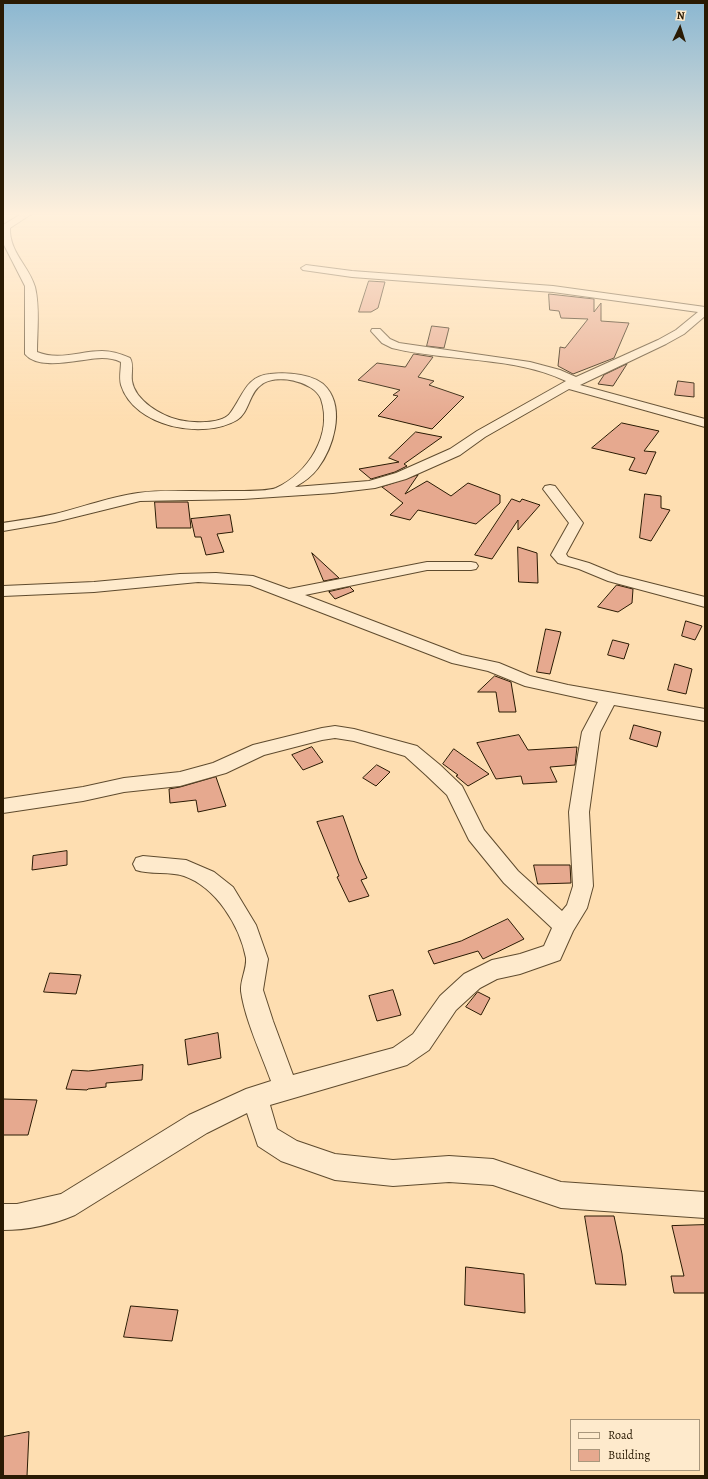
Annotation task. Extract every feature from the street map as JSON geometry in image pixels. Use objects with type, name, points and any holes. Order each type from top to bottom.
[{"type":"street","points":[[27,282],[30,288],[31,354],[38,358],[55,361],[89,355],[118,356],[126,360],[127,386],[136,400],[159,417],[182,426],[199,427],[218,424],[235,417],[252,385],[261,378],[278,376],[292,378],[311,382],[323,390],[328,404],[330,426],[318,458],[307,473],[279,493]]},
{"type":"street","points":[[459,282],[553,289],[703,314]]},
{"type":"street","points":[[3,527],[55,518],[140,497],[279,493],[370,485],[401,476],[455,452],[481,434],[573,384],[662,342],[680,332],[703,314]]},
{"type":"street","points":[[376,331],[386,341],[396,346],[530,365],[556,372],[573,384],[705,423]]},
{"type":"street","points":[[550,489],[554,498],[569,511],[576,523],[558,555],[562,560],[584,566],[613,578],[705,602]]},
{"type":"street","points":[[288,594],[399,570],[427,566],[471,566]]},
{"type":"street","points":[[3,591],[94,587],[196,576],[230,577],[253,581],[351,620],[458,659],[493,667],[525,680],[568,691],[705,715]]},
{"type":"street","points":[[3,1218],[17,1217],[66,1206],[198,1124],[255,1097],[399,1057],[421,1042],[448,1002],[472,981],[492,970],[520,964],[552,953],[564,926],[576,908],[583,886],[579,812],[591,732],[609,697]]},
{"type":"street","points":[[3,806],[83,794],[124,785],[180,779],[219,768],[259,750],[322,734],[335,732],[354,735],[411,751],[433,770],[456,791],[476,835],[506,871],[564,926]]},
{"type":"street","points":[[143,864],[186,868],[207,878],[226,893],[245,925],[257,959],[252,990],[261,1021],[286,1089]]},
{"type":"street","points":[[255,1097],[267,1137],[290,1152],[335,1167],[394,1173],[449,1169],[493,1172],[561,1195],[705,1204]]},
{"type":"building","points":[[369,282],[385,282],[378,308],[371,312],[359,312]]},
{"type":"building","points":[[549,294],[594,299],[594,312],[601,303],[601,321],[629,323],[614,358],[573,374],[558,366],[560,347],[565,348],[588,319],[561,318],[559,311],[550,310]]},
{"type":"building","points":[[432,326],[449,328],[444,348],[427,346]]},
{"type":"building","points":[[414,354],[433,357],[418,377],[434,381],[429,385],[464,397],[432,429],[378,416],[398,396],[393,395],[400,390],[358,380],[377,363],[405,367]]},
{"type":"building","points":[[627,364],[613,386],[598,384],[604,375]]},
{"type":"building","points":[[678,381],[694,383],[694,397],[675,395]]},
{"type":"building","points":[[622,423],[659,431],[644,451],[656,452],[646,474],[629,470],[635,458],[592,448]]},
{"type":"building","points":[[416,432],[442,437],[404,464],[407,466],[395,472],[371,479],[359,469],[399,462],[389,458]]},
{"type":"building","points":[[418,475],[405,494],[427,481],[451,496],[468,483],[500,495],[500,503],[476,524],[418,510],[410,520],[390,515],[403,503],[382,487]]},
{"type":"building","points":[[645,494],[661,496],[661,508],[670,510],[651,541],[640,538]]},
{"type":"building","points":[[512,499],[520,502],[522,499],[540,505],[518,530],[518,520],[492,559],[475,555]]},
{"type":"building","points":[[155,502],[188,502],[191,528],[157,528]]},
{"type":"building","points":[[230,515],[233,532],[217,534],[224,552],[206,555],[201,537],[195,537],[191,519]]},
{"type":"building","points":[[518,547],[537,553],[538,583],[519,582]]},
{"type":"building","points":[[312,553],[339,578],[324,581]]},
{"type":"building","points":[[617,585],[633,589],[632,603],[618,612],[598,607]]},
{"type":"building","points":[[350,587],[354,591],[335,599],[329,592]]},
{"type":"building","points":[[686,621],[702,626],[695,640],[682,636]]},
{"type":"building","points":[[546,629],[561,632],[550,674],[537,672]]},
{"type":"building","points":[[613,640],[629,644],[624,659],[608,655]]},
{"type":"building","points":[[675,664],[692,669],[686,694],[668,690]]},
{"type":"building","points":[[495,676],[511,682],[516,712],[499,712],[496,692],[478,692]]},
{"type":"building","points":[[634,725],[661,732],[657,747],[630,739]]},
{"type":"building","points":[[519,735],[528,750],[577,747],[575,765],[550,767],[557,782],[523,784],[521,776],[496,779],[477,743]]},
{"type":"building","points":[[312,747],[323,762],[303,770],[292,755]]},
{"type":"building","points":[[454,749],[489,774],[468,786],[456,776],[458,775],[443,764]]},
{"type":"building","points":[[377,765],[390,772],[376,786],[363,778]]},
{"type":"building","points":[[216,777],[226,806],[198,812],[196,800],[170,803],[169,789]]},
{"type":"building","points":[[343,816],[359,861],[367,878],[361,880],[369,896],[349,902],[337,877],[339,876],[317,822]]},
{"type":"building","points":[[67,851],[67,865],[32,870],[33,856]]},
{"type":"building","points":[[534,865],[570,865],[571,883],[538,884]]},
{"type":"building","points":[[508,919],[524,939],[483,959],[478,951],[434,964],[428,951],[461,941]]},
{"type":"building","points":[[50,973],[81,975],[76,994],[44,992]]},
{"type":"building","points":[[393,990],[401,1015],[377,1021],[369,996]]},
{"type":"building","points":[[478,992],[490,998],[481,1015],[466,1007]]},
{"type":"building","points":[[218,1033],[221,1058],[188,1065],[185,1040]]},
{"type":"building","points":[[143,1065],[142,1080],[106,1083],[106,1087],[87,1090],[66,1089],[72,1070],[88,1071]]},
{"type":"building","points":[[3,1099],[37,1100],[28,1135],[3,1135]]},
{"type":"building","points":[[585,1216],[614,1216],[622,1254],[626,1285],[596,1284]]},
{"type":"building","points":[[705,1225],[705,1293],[674,1293],[671,1276],[684,1276],[672,1226]]},
{"type":"building","points":[[466,1267],[524,1274],[525,1313],[465,1305]]},
{"type":"building","points":[[131,1306],[178,1310],[172,1341],[124,1337]]},
{"type":"building","points":[[29,1432],[27,1476],[3,1476],[3,1437]]}]
